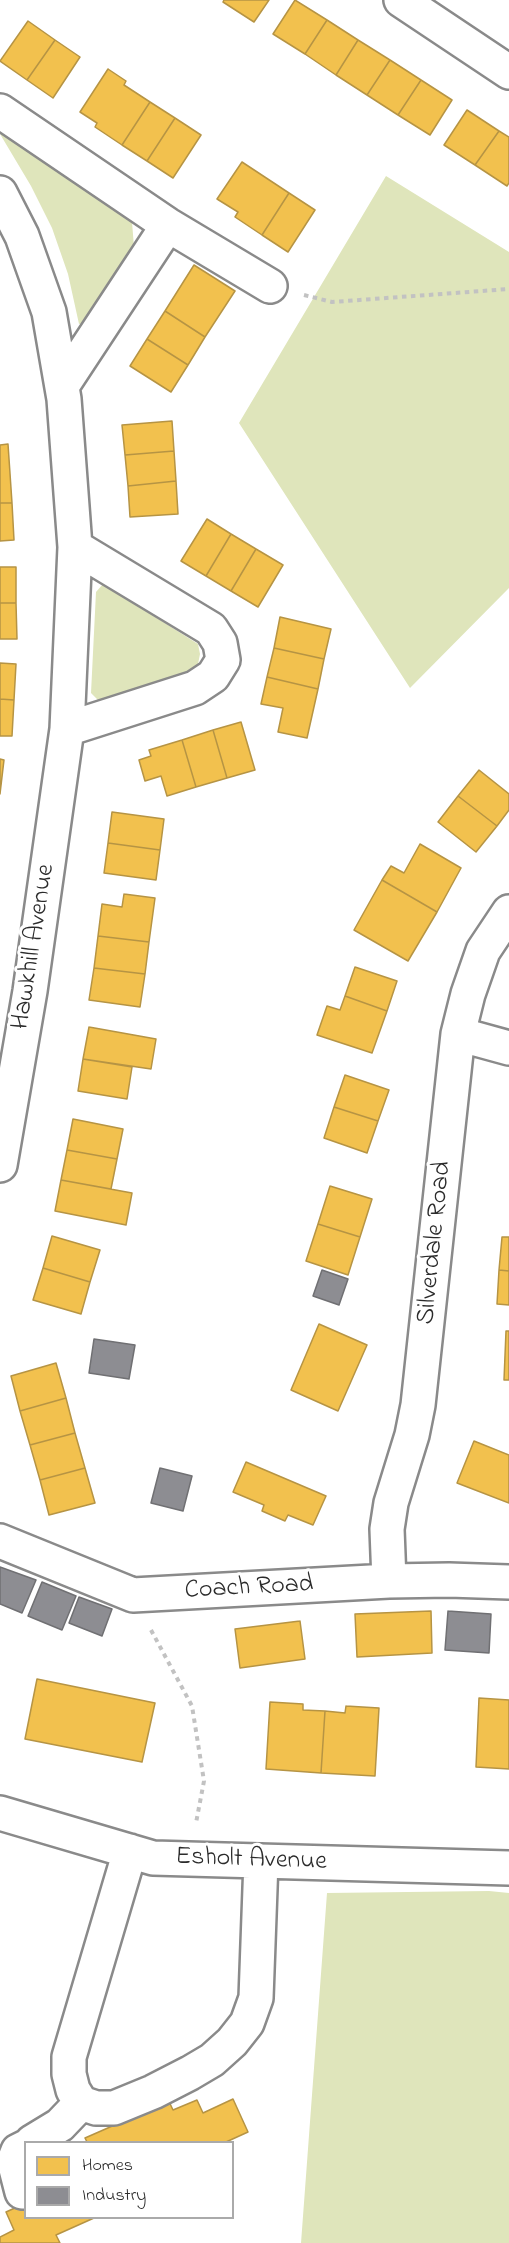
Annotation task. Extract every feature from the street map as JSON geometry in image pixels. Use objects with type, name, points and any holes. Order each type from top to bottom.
[{"type":"street","points":[[401,0],[509,72]]},
{"type":"street","points":[[0,111],[168,225],[270,286]]},
{"type":"street","name":"Hawkhill Avenue","points":[[0,194],[22,236],[48,312],[62,386],[75,547],[67,729],[30,990],[0,1165]]},
{"type":"street","points":[[62,386],[168,225]]},
{"type":"street","points":[[67,729],[195,688],[213,676],[223,660],[220,643],[211,629],[75,547]]},
{"type":"street","name":"Silverdale Road","points":[[389,1581],[387,1529],[399,1472],[412,1435],[422,1383],[458,1034],[468,994],[483,951],[509,912]]},
{"type":"street","points":[[458,1034],[509,1048]]},
{"type":"street","name":"Coach Road","points":[[0,1541],[133,1595],[389,1581],[509,1582]]},
{"type":"street","name":"Esholt Avenue","points":[[0,1813],[153,1858],[509,1868]]},
{"type":"street","points":[[130,1851],[69,2057],[69,2074],[73,2090],[81,2103],[96,2108],[114,2108],[153,2092],[212,2060],[232,2042],[247,2023],[256,1998],[261,1861]]},
{"type":"street","points":[[34,2141],[60,2125],[81,2103]]},
{"type":"street","points":[[22,2192],[14,2161],[18,2151],[24,2147]]},
{"type":"path","points":[[270,286],[332,303],[509,289]]},
{"type":"path","points":[[133,1595],[192,1706],[204,1780],[190,1859]]},
{"type":"green space","points":[[2,130],[120,206],[132,222],[134,247],[85,323],[79,324],[68,274],[52,228],[31,186],[0,134]]},
{"type":"green space","points":[[386,176],[509,252],[509,588],[410,688],[239,423]]},
{"type":"green space","points":[[103,584],[198,644],[200,654],[198,664],[191,671],[98,700],[91,693],[96,592]]},
{"type":"green space","points":[[489,1891],[509,1893],[509,2243],[301,2243],[327,1893]]},
{"type":"building: Homes","points":[[224,0],[269,0],[254,22],[223,2]]},
{"type":"building: Homes","points":[[295,0],[327,20],[305,54],[273,34]]},
{"type":"building: Homes","points":[[327,20],[358,40],[336,75],[305,54]]},
{"type":"building: Homes","points":[[28,21],[55,40],[27,80],[0,61]]},
{"type":"building: Homes","points":[[55,40],[80,57],[53,98],[27,80]]},
{"type":"building: Homes","points":[[358,40],[390,60],[367,95],[336,75]]},
{"type":"building: Homes","points":[[390,60],[421,80],[398,115],[367,95]]},
{"type":"building: Homes","points":[[108,69],[126,81],[124,85],[150,102],[122,145],[95,127],[97,123],[80,112]]},
{"type":"building: Homes","points":[[421,80],[452,100],[430,135],[398,115]]},
{"type":"building: Homes","points":[[150,102],[175,118],[147,161],[122,145]]},
{"type":"building: Homes","points":[[467,110],[499,131],[475,165],[444,145]]},
{"type":"building: Homes","points":[[175,118],[201,135],[173,178],[147,161]]},
{"type":"building: Homes","points":[[499,131],[509,137],[509,183],[507,186],[475,165]]},
{"type":"building: Homes","points":[[242,162],[289,193],[262,235],[235,217],[238,212],[217,199]]},
{"type":"building: Homes","points":[[289,193],[315,210],[288,252],[262,235]]},
{"type":"building: Homes","points":[[194,265],[235,291],[205,337],[165,311]]},
{"type":"building: Homes","points":[[165,311],[205,337],[188,365],[147,339]]},
{"type":"building: Homes","points":[[147,339],[188,365],[171,392],[130,366]]},
{"type":"building: Homes","points":[[172,421],[174,451],[125,455],[122,425]]},
{"type":"building: Homes","points":[[8,444],[12,503],[0,503],[0,445]]},
{"type":"building: Homes","points":[[174,451],[176,481],[128,486],[125,455]]},
{"type":"building: Homes","points":[[176,481],[178,514],[130,517],[128,486]]},
{"type":"building: Homes","points":[[0,503],[12,503],[14,540],[0,541]]},
{"type":"building: Homes","points":[[207,519],[231,534],[206,576],[181,561]]},
{"type":"building: Homes","points":[[231,534],[256,549],[231,591],[206,576]]},
{"type":"building: Homes","points":[[256,549],[283,565],[258,607],[231,591]]},
{"type":"building: Homes","points":[[0,567],[16,567],[16,603],[0,603]]},
{"type":"building: Homes","points":[[0,603],[16,603],[17,639],[0,639]]},
{"type":"building: Homes","points":[[280,617],[331,629],[324,659],[274,648]]},
{"type":"building: Homes","points":[[274,648],[324,659],[318,689],[267,677]]},
{"type":"building: Homes","points":[[0,663],[16,664],[14,700],[0,699]]},
{"type":"building: Homes","points":[[267,677],[318,689],[307,738],[278,732],[283,708],[261,704]]},
{"type":"building: Homes","points":[[0,699],[14,700],[12,736],[0,736]]},
{"type":"building: Homes","points":[[241,722],[255,770],[227,778],[213,730]]},
{"type":"building: Homes","points":[[213,730],[227,778],[196,787],[182,740]]},
{"type":"building: Homes","points":[[182,740],[196,787],[167,796],[161,776],[145,781],[139,760],[151,756],[149,750]]},
{"type":"building: Homes","points":[[0,759],[4,760],[0,794]]},
{"type":"building: Homes","points":[[479,770],[509,794],[509,810],[497,826],[458,796]]},
{"type":"building: Homes","points":[[458,796],[497,826],[476,852],[438,822]]},
{"type":"building: Homes","points":[[112,812],[164,819],[160,850],[108,843]]},
{"type":"building: Homes","points":[[108,843],[160,850],[156,880],[104,873]]},
{"type":"building: Homes","points":[[420,844],[461,868],[437,912],[382,880],[391,866],[404,873]]},
{"type":"building: Homes","points":[[382,880],[437,912],[408,961],[354,930]]},
{"type":"building: Homes","points":[[124,894],[155,898],[149,942],[98,936],[102,904],[122,907]]},
{"type":"building: Homes","points":[[98,936],[149,942],[145,974],[94,968]]},
{"type":"building: Homes","points":[[355,967],[397,981],[387,1011],[345,996]]},
{"type":"building: Homes","points":[[94,968],[145,974],[140,1007],[89,1000]]},
{"type":"building: Homes","points":[[345,996],[387,1011],[372,1053],[317,1035],[327,1006],[340,1010]]},
{"type":"building: Homes","points":[[89,1027],[156,1039],[151,1069],[83,1059]]},
{"type":"building: Homes","points":[[83,1059],[132,1067],[127,1099],[78,1091]]},
{"type":"building: Homes","points":[[345,1075],[389,1090],[378,1121],[334,1107]]},
{"type":"building: Homes","points":[[334,1107],[378,1121],[367,1153],[324,1138]]},
{"type":"building: Homes","points":[[73,1119],[123,1129],[117,1159],[67,1150]]},
{"type":"building: Homes","points":[[67,1150],[117,1159],[111,1189],[61,1180]]},
{"type":"building: Homes","points":[[61,1180],[132,1193],[126,1225],[55,1211]]},
{"type":"building: Homes","points":[[330,1186],[372,1199],[360,1237],[318,1224]]},
{"type":"building: Homes","points":[[318,1224],[360,1237],[348,1275],[306,1261]]},
{"type":"building: Homes","points":[[52,1236],[100,1250],[90,1282],[43,1268]]},
{"type":"building: Homes","points":[[502,1237],[509,1237],[509,1271],[499,1270]]},
{"type":"building: Homes","points":[[43,1268],[90,1282],[81,1314],[33,1300]]},
{"type":"building: Homes","points":[[499,1270],[509,1271],[509,1305],[497,1304]]},
{"type":"building: Homes","points":[[319,1324],[367,1345],[338,1411],[291,1390]]},
{"type":"building: Homes","points":[[506,1331],[509,1331],[509,1380],[504,1380]]},
{"type":"building: Homes","points":[[56,1363],[66,1398],[20,1411],[11,1376]]},
{"type":"building: Homes","points":[[66,1398],[75,1433],[30,1445],[20,1411]]},
{"type":"building: Homes","points":[[75,1433],[85,1468],[40,1480],[30,1445]]},
{"type":"building: Homes","points":[[474,1441],[509,1455],[509,1503],[457,1483]]},
{"type":"building: Homes","points":[[246,1462],[326,1496],[313,1525],[288,1515],[285,1521],[262,1511],[264,1505],[233,1492]]},
{"type":"building: Homes","points":[[85,1468],[95,1503],[49,1515],[40,1480]]},
{"type":"building: Homes","points":[[431,1611],[432,1653],[357,1657],[355,1614]]},
{"type":"building: Homes","points":[[300,1621],[305,1659],[240,1668],[235,1629]]},
{"type":"building: Homes","points":[[37,1679],[155,1703],[142,1762],[25,1739]]},
{"type":"building: Homes","points":[[479,1698],[509,1700],[509,1769],[476,1767]]},
{"type":"building: Homes","points":[[270,1702],[303,1704],[303,1710],[325,1711],[321,1773],[266,1769]]},
{"type":"building: Homes","points":[[346,1706],[379,1708],[375,1776],[321,1773],[325,1711],[345,1713]]},
{"type":"building: Homes","points":[[166,2095],[173,2110],[197,2100],[203,2113],[233,2099],[248,2132],[228,2141],[86,2141],[85,2138],[126,2120]]},
{"type":"building: Homes","points":[[24,2204],[24,2219],[92,2219],[56,2235],[60,2243],[0,2243],[0,2237],[14,2230],[6,2212]]},
{"type":"building: Industry","points":[[322,1270],[348,1279],[339,1305],[313,1296]]},
{"type":"building: Industry","points":[[94,1339],[135,1345],[129,1379],[89,1373]]},
{"type":"building: Industry","points":[[160,1468],[192,1476],[183,1511],[151,1503]]},
{"type":"building: Industry","points":[[0,1567],[36,1580],[22,1613],[0,1604]]},
{"type":"building: Industry","points":[[42,1582],[76,1596],[62,1630],[28,1616]]},
{"type":"building: Industry","points":[[79,1597],[112,1609],[102,1636],[69,1623]]},
{"type":"building: Industry","points":[[448,1611],[491,1614],[489,1653],[445,1650]]}]
